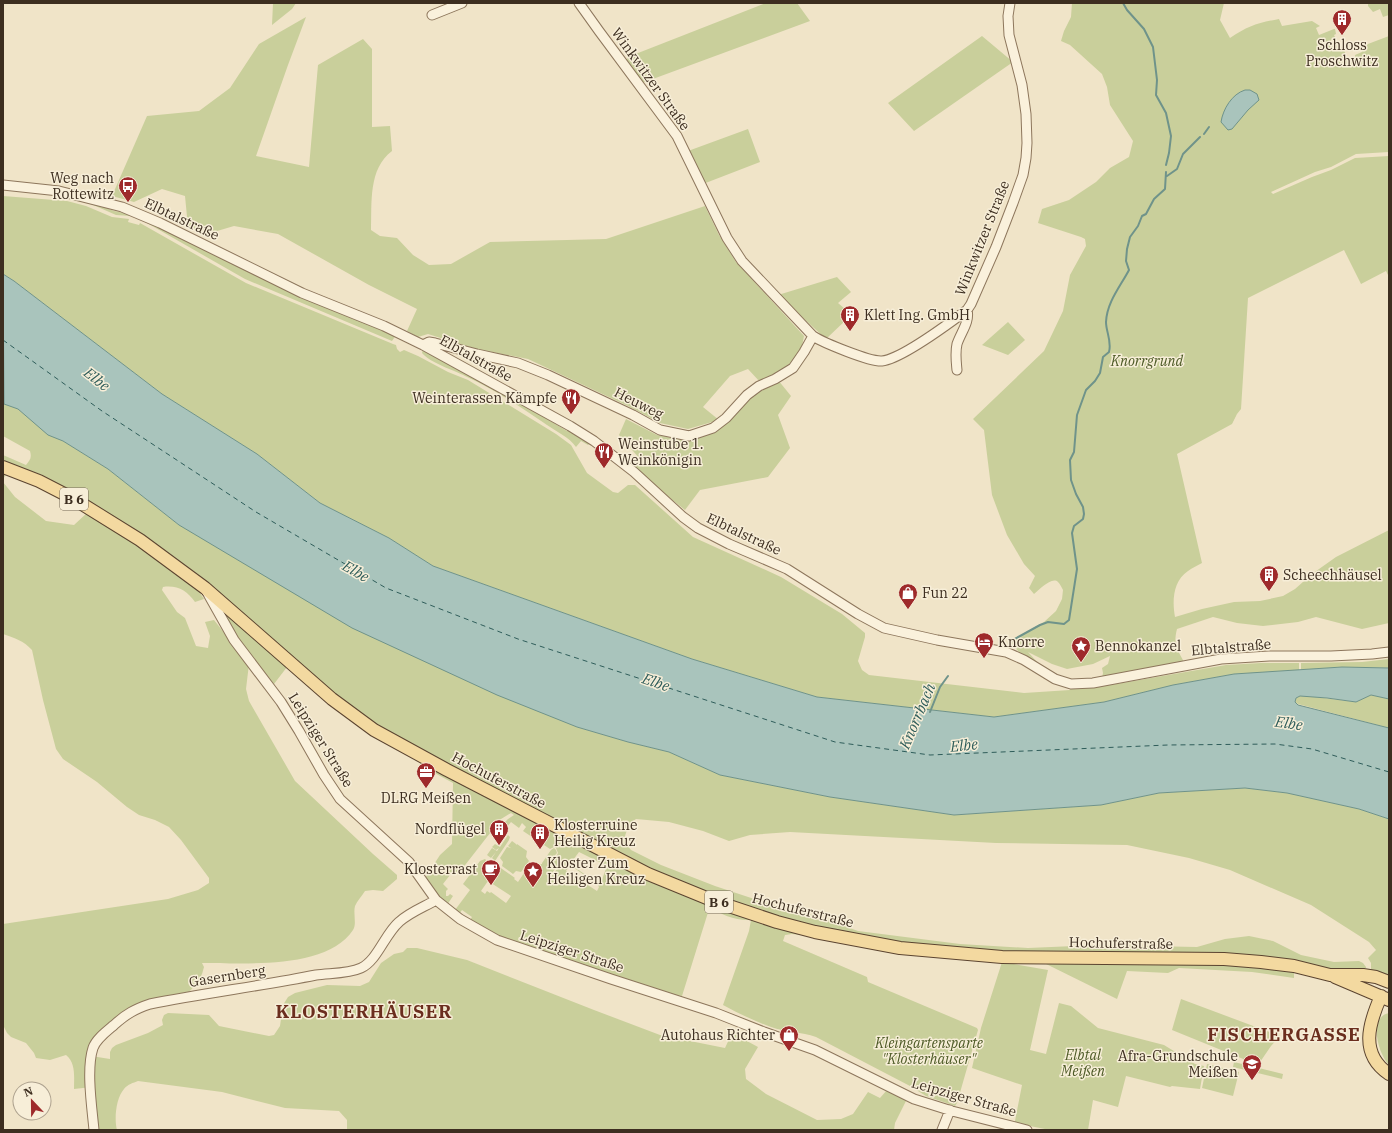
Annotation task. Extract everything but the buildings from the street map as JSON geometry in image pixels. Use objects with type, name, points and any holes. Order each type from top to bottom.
[{"type":"main road","name":"B 6","points":[[3,467],[38,481],[86,505],[127,531],[205,588],[236,614]]},
{"type":"main road","name":"Hochuferstraße","points":[[236,614],[332,700],[374,730],[447,770],[648,874],[714,901],[770,920],[815,932],[900,948],[1002,956],[1224,959],[1294,966],[1330,975]]},
{"type":"main road","name":"B 6","points":[[1330,975],[1385,998],[1370,1025],[1369,1043],[1378,1064],[1389,1074]]},
{"type":"main road","points":[[1330,975],[1363,975],[1376,977],[1389,982]]},
{"type":"street","points":[[432,15],[462,3]]},
{"type":"street","name":"Winkwitzer Straße","points":[[579,3],[677,136],[726,238],[742,261],[812,336],[822,342],[873,360],[883,361],[910,349],[967,310],[996,247],[1023,175],[1027,143],[1026,114],[1022,85],[1009,35],[1008,16],[1010,3]]},
{"type":"street","name":"Elbtalstraße","points":[[3,185],[59,191],[122,207],[160,223],[302,293],[423,345],[570,426],[594,441],[612,453],[683,517],[698,528],[722,541],[787,569],[864,618],[891,630],[1006,652],[1024,660],[1055,679],[1071,684],[1093,683],[1221,659],[1269,656],[1337,656],[1389,652]]},
{"type":"street","points":[[957,370],[955,354],[968,318],[967,310]]},
{"type":"street","name":"Heuweg","points":[[423,345],[429,342],[435,343],[518,363],[548,375],[633,415],[660,430],[689,436],[713,428],[726,418],[747,395],[759,386],[775,379],[793,368],[804,352],[812,336]]},
{"type":"street","name":"Leipziger Straße","points":[[205,588],[228,632],[281,702],[340,799],[410,862],[436,900],[460,919],[497,940],[611,979],[716,1012],[764,1032],[815,1050],[914,1099],[1027,1130]]},
{"type":"street","points":[[228,632],[228,624],[236,614]]},
{"type":"street","name":"Gasernberg","points":[[94,1130],[90,1070],[94,1046],[123,1017],[136,1008],[165,1001],[351,971],[360,968],[370,962],[392,929],[399,922],[406,916],[436,900]]},
{"type":"street","points":[[942,1130],[950,1110]]},
{"type":"green space","points":[[273,3],[296,3],[292,9],[272,25]]},
{"type":"green space","points":[[766,3],[797,3],[810,21],[642,83],[625,60],[633,55]]},
{"type":"green space","name":"Knorrgrund","points":[[1072,3],[1224,3],[1220,20],[1230,38],[1248,28],[1271,20],[1279,19],[1282,26],[1312,21],[1320,26],[1316,28],[1319,35],[1335,29],[1335,37],[1330,43],[1332,46],[1338,45],[1339,47],[1343,47],[1347,58],[1349,57],[1351,60],[1355,58],[1355,55],[1362,52],[1360,47],[1389,36],[1389,152],[1356,154],[1331,167],[1315,172],[1271,192],[1273,194],[1331,170],[1355,158],[1389,156],[1389,277],[1386,271],[1361,284],[1344,250],[1248,298],[1241,409],[1232,424],[1177,454],[1202,563],[1188,571],[1179,580],[1175,592],[1174,604],[1175,617],[1234,602],[1260,601],[1283,596],[1295,589],[1312,574],[1336,557],[1389,530],[1389,623],[1362,629],[1316,617],[1298,622],[1263,626],[1237,623],[1213,617],[1177,629],[1175,639],[1178,650],[1184,662],[1102,678],[1102,668],[1108,664],[1110,656],[1093,664],[1067,669],[1052,664],[1028,652],[1038,663],[1060,676],[1022,656],[1010,641],[1044,622],[1056,611],[1062,599],[1063,590],[1059,583],[1055,581],[1049,582],[1034,594],[1029,588],[1035,576],[1024,564],[1007,535],[992,495],[984,430],[973,419],[1044,351],[1063,311],[1070,275],[1086,246],[1085,239],[1081,237],[1038,223],[1042,209],[1069,200],[1096,182],[1110,168],[1129,157],[1133,141],[1110,105],[1107,87],[1102,74],[1070,45],[1061,41],[1071,17]]},
{"type":"green space","points":[[1368,3],[1389,3],[1389,15],[1383,17],[1380,9],[1373,12],[1368,6]]},
{"type":"green space","points":[[306,17],[256,156],[309,167],[318,65],[363,39],[372,49],[372,127],[390,126],[392,151],[384,158],[375,177],[372,198],[371,230],[380,236],[397,238],[413,255],[429,265],[451,264],[490,242],[606,239],[705,206],[719,235],[736,262],[804,336],[801,351],[790,366],[760,382],[748,369],[730,376],[703,407],[719,420],[688,429],[660,423],[628,406],[528,359],[472,348],[428,334],[418,337],[407,331],[417,309],[369,285],[278,234],[234,226],[207,234],[188,227],[185,196],[162,189],[134,202],[112,196],[147,116],[199,111],[230,88],[259,44]]},
{"type":"green space","points":[[982,36],[1013,62],[914,131],[888,103]]},
{"type":"green space","points":[[748,129],[760,162],[703,184],[688,151]]},
{"type":"green space","points":[[3,196],[67,201],[86,206],[112,217],[129,219],[128,222],[139,225],[140,223],[246,283],[396,345],[400,352],[404,350],[448,372],[468,380],[556,434],[571,445],[587,473],[613,492],[618,493],[628,485],[635,485],[693,537],[781,577],[842,614],[865,633],[858,661],[862,670],[869,675],[1024,693],[1070,690],[1071,686],[1215,662],[1389,655],[1389,657],[1348,660],[1251,661],[1221,664],[1099,687],[1226,665],[1299,663],[1299,671],[1234,674],[1173,685],[1104,702],[994,717],[817,697],[692,659],[433,566],[389,538],[320,503],[257,454],[162,394],[3,274]]},
{"type":"green space","points":[[92,202],[114,211],[135,215],[396,335],[392,341],[245,279],[140,219],[131,216],[116,215],[91,204]]},
{"type":"green space","points":[[837,277],[851,292],[838,303],[845,309],[840,313],[847,319],[826,339],[778,295]]},
{"type":"green space","points":[[1008,322],[1025,340],[1008,355],[982,345]]},
{"type":"green space","points":[[423,349],[540,413],[567,431],[569,428],[591,442],[588,445],[581,441],[576,447],[566,437],[507,399],[476,381],[426,357],[422,353]]},
{"type":"green space","points":[[778,380],[791,396],[778,415],[790,448],[768,477],[700,490],[685,510],[633,469],[640,459],[619,435],[626,419],[657,435],[687,441],[714,433],[762,388]]},
{"type":"green space","name":"Kleingartensparte \"Klosterhäuser\"","points":[[3,403],[18,409],[48,434],[63,441],[108,469],[179,525],[577,727],[669,752],[720,775],[830,797],[954,815],[1101,805],[1159,793],[1245,788],[1287,793],[1359,809],[1389,819],[1389,976],[1371,970],[1371,963],[1368,958],[1376,950],[1369,942],[1311,905],[1230,870],[1189,858],[1127,845],[996,843],[790,832],[750,835],[729,841],[703,831],[669,822],[636,819],[629,824],[625,836],[626,844],[631,850],[661,865],[715,886],[772,905],[813,915],[858,931],[960,944],[1028,948],[1098,945],[1197,947],[1225,939],[1249,936],[1273,941],[1301,955],[1334,962],[1359,961],[1366,967],[1351,968],[1343,972],[1329,969],[1012,953],[792,934],[785,935],[783,941],[867,977],[868,982],[977,1028],[978,1030],[955,1106],[926,1096],[910,1086],[816,1037],[771,1027],[746,1017],[723,1005],[749,931],[751,920],[740,920],[729,917],[710,906],[682,996],[665,993],[497,937],[469,921],[472,917],[462,910],[459,914],[455,910],[470,890],[463,884],[480,861],[485,859],[485,862],[489,864],[482,875],[490,865],[493,866],[495,864],[515,878],[514,879],[518,882],[530,864],[537,869],[554,848],[557,853],[551,860],[553,862],[557,860],[554,860],[558,853],[556,848],[554,847],[550,849],[523,831],[526,827],[522,823],[519,828],[511,822],[504,831],[499,828],[514,815],[511,813],[501,819],[462,869],[458,870],[454,875],[450,875],[443,884],[448,889],[446,891],[446,896],[450,894],[453,896],[447,905],[439,899],[425,878],[440,855],[452,844],[453,783],[420,765],[421,762],[365,731],[115,518],[11,467],[3,479],[3,455],[26,465],[30,460],[31,455],[30,451],[3,436]],"holes":[[[579,852],[607,866],[600,885],[570,864]],[[558,860],[560,865],[551,877],[550,876],[558,865]],[[570,865],[597,884],[599,887],[597,891],[566,871]],[[488,881],[511,896],[506,903],[491,892],[490,893],[487,891],[485,894],[481,891]]]},
{"type":"green space","points":[[3,482],[15,497],[46,521],[74,525],[88,512],[141,546],[196,587],[204,599],[195,602],[189,595],[178,588],[163,587],[162,590],[177,612],[185,618],[196,646],[208,648],[210,636],[205,622],[214,620],[249,664],[246,689],[249,701],[295,781],[397,875],[397,879],[383,891],[365,891],[355,906],[354,928],[341,943],[324,952],[305,958],[283,962],[202,963],[204,967],[202,974],[197,983],[189,992],[150,1004],[108,1030],[91,1056],[110,1059],[110,1052],[112,1048],[163,1025],[162,1020],[164,1015],[168,1013],[209,1015],[219,1026],[269,1036],[274,1035],[280,1026],[283,1005],[288,997],[295,993],[327,985],[360,986],[369,982],[381,963],[394,954],[403,952],[407,948],[417,948],[467,960],[660,1035],[725,1048],[732,1033],[758,1047],[745,1069],[746,1079],[766,1094],[817,1120],[841,1119],[853,1114],[868,1092],[880,1098],[887,1090],[906,1101],[895,1123],[894,1130],[347,1130],[347,1120],[339,1111],[285,1108],[222,1092],[138,1081],[126,1087],[121,1093],[117,1103],[117,1130],[95,1130],[92,1087],[74,1089],[74,1070],[69,1058],[66,1055],[50,1060],[36,1058],[26,1043],[11,1037],[3,1025],[3,924],[168,899],[198,890],[209,883],[209,878],[181,840],[169,827],[155,820],[139,815],[127,807],[97,782],[63,759],[56,749],[32,650],[15,638],[3,634]]},
{"type":"green space","points":[[211,594],[287,667],[274,684],[233,634]]},
{"type":"green space","points":[[1389,659],[1389,668],[1342,667],[1301,671],[1301,663],[1362,662]]},
{"type":"green space","points":[[1371,695],[1389,699],[1389,728],[1295,702],[1296,698],[1299,696],[1356,702]]},
{"type":"green space","points":[[508,835],[510,837],[509,840],[495,861],[492,858],[496,852],[491,858],[487,855],[492,848],[497,851],[499,848],[496,850],[492,847],[495,844],[500,847]]},
{"type":"green space","points":[[512,841],[527,851],[526,857],[529,861],[521,872],[516,871],[513,874],[502,866],[503,862],[500,858],[507,847],[511,848],[508,846]]},
{"type":"green space","points":[[1040,961],[1256,964],[1294,972],[1294,978],[1252,972],[1179,968],[1168,973],[1127,971],[1117,999]]},
{"type":"green space","name":"Elbtal Meißen","points":[[1002,962],[1048,970],[1030,1050],[1046,1054],[1059,1003],[1071,1006],[1098,1028],[1164,1045],[1195,1064],[1204,1066],[1200,1089],[1170,1087],[1126,1076],[1118,1107],[1093,1100],[1088,1130],[1050,1130],[1015,1123],[1022,1085],[972,1068],[981,1028]]},
{"type":"green space","points":[[1181,999],[1280,1036],[1258,1065],[1172,1030]]},
{"type":"green space","points":[[1389,1013],[1389,1065],[1381,1053],[1377,1036],[1377,1028],[1379,1021],[1383,1016]]},
{"type":"green space","points":[[1234,1062],[1283,1074],[1282,1079],[1233,1067]]},
{"type":"green space","points":[[1207,1064],[1239,1072],[1233,1096],[1202,1088]]},
{"type":"water","points":[[1245,90],[1250,90],[1257,94],[1259,100],[1248,110],[1232,129],[1228,130],[1221,122],[1226,107],[1232,98]]},
{"type":"water","name":"Elbe","points":[[3,274],[162,394],[257,454],[320,503],[389,538],[433,566],[692,659],[817,697],[994,717],[1104,702],[1173,685],[1234,674],[1342,667],[1389,668],[1389,699],[1371,695],[1356,702],[1300,696],[1296,698],[1295,702],[1298,705],[1389,728],[1389,819],[1359,809],[1287,793],[1245,788],[1159,793],[1101,805],[954,815],[830,797],[720,775],[669,752],[577,727],[497,695],[352,628],[179,525],[108,469],[63,441],[48,435],[18,409],[4,404]]},
{"type":"waterway","name":"Knorrbach","points":[[1123,3],[1127,10],[1144,29],[1153,47],[1157,80],[1156,95],[1166,113],[1171,136],[1166,165]]},
{"type":"waterway","points":[[1204,134],[1209,127]]},
{"type":"waterway","points":[[1167,176],[1177,169],[1183,154],[1200,137]]},
{"type":"waterway","name":"Knorrbach","points":[[1011,641],[1048,622],[1064,624],[1069,620],[1077,569],[1072,533],[1074,526],[1083,519],[1084,514],[1083,507],[1071,480],[1070,460],[1074,452],[1077,415],[1086,390],[1095,381],[1100,373],[1103,357],[1109,352],[1110,344],[1106,326],[1107,315],[1111,301],[1129,270],[1126,261],[1130,237],[1138,226],[1142,216],[1146,214],[1154,199],[1165,189],[1166,172]]},
{"type":"waterway","name":"Knorrbach","points":[[930,712],[940,687],[948,676]]},
{"type":"ferry route","points":[[3,340],[102,411],[256,512],[386,588],[518,639],[835,742],[930,755],[1168,745],[1275,744],[1312,749],[1389,772]]},
{"type":"place","name":"Schloss Proschwitz","points":[[1342,36]]},
{"type":"place","name":"Weg nach Rottewitz","points":[[128,203]]},
{"type":"place","name":"Klett Ing. GmbH","points":[[850,332]]},
{"type":"place","name":"Weinterassen Kämpfe","points":[[571,415]]},
{"type":"place","name":"Weinstube 1. Weinkönigin","points":[[604,469]]},
{"type":"place","name":"Scheechhäusel","points":[[1269,592]]},
{"type":"place","name":"Fun 22","points":[[908,610]]},
{"type":"place","name":"Knorre","points":[[984,659]]},
{"type":"place","name":"Bennokanzel","points":[[1081,663]]},
{"type":"place","name":"DLRG Meißen","points":[[426,789]]},
{"type":"place","name":"Nordflügel","points":[[499,846]]},
{"type":"place","name":"Klosterruine Heilig Kreuz","points":[[540,850]]},
{"type":"place","name":"Klosterrast","points":[[491,886]]},
{"type":"place","name":"Kloster Zum Heiligen Kreuz","points":[[533,888]]},
{"type":"place","name":"Autohaus Richter","points":[[789,1052]]},
{"type":"place","name":"Afra-Grundschule Meißen","points":[[1252,1081]]},
{"type":"district","name":"KLOSTERHÄUSER","points":[[364,1011]]},
{"type":"district","name":"FISCHERGASSE","points":[[1284,1034]]}]
